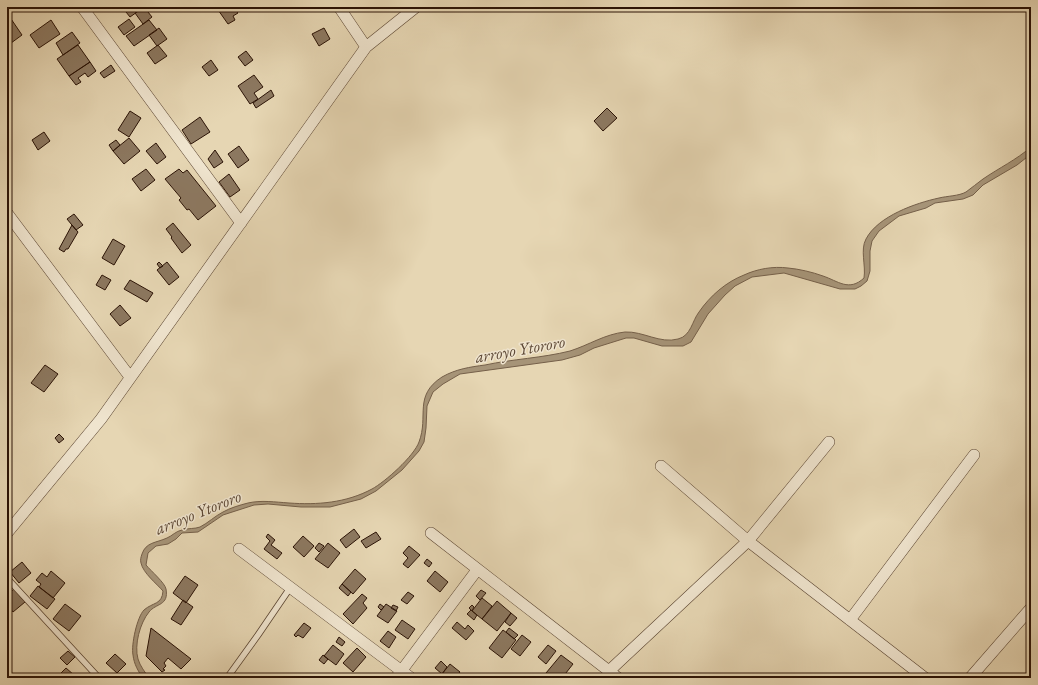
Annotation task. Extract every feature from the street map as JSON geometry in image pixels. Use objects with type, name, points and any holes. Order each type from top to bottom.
[{"type":"street","points":[[82,7],[241,222]]},
{"type":"street","points":[[339,7],[366,47]]},
{"type":"street","points":[[7,534],[101,419],[366,47],[416,7]]},
{"type":"street","points":[[7,213],[130,377]]},
{"type":"street","points":[[609,671],[748,541],[829,442]]},
{"type":"street","points":[[850,620],[974,455]]},
{"type":"street","points":[[661,466],[748,541],[925,678]]},
{"type":"street","points":[[431,533],[618,678]]},
{"type":"street","points":[[239,549],[399,674],[411,678]]},
{"type":"street","points":[[399,674],[477,570]]},
{"type":"street","points":[[970,678],[1031,608]]},
{"type":"lane","points":[[7,578],[99,678]]},
{"type":"lane","points":[[227,678],[290,588]]},
{"type":"shaded area","points":[[1031,147],[1031,154],[1017,165],[983,185],[973,195],[963,199],[935,203],[926,208],[899,216],[879,231],[872,241],[870,251],[870,271],[867,281],[855,289],[840,289],[784,273],[752,277],[735,286],[725,295],[708,314],[691,342],[683,346],[662,346],[634,338],[626,338],[562,360],[460,374],[433,392],[427,406],[424,442],[419,451],[402,470],[376,491],[361,499],[330,507],[301,507],[268,504],[254,505],[223,515],[198,532],[182,533],[168,544],[156,546],[148,553],[146,565],[165,586],[166,598],[161,604],[149,612],[143,622],[137,641],[137,653],[140,664],[149,678],[143,678],[139,673],[134,661],[133,650],[137,625],[144,610],[161,599],[163,591],[147,574],[141,563],[144,550],[152,543],[167,538],[184,529],[200,527],[217,515],[248,503],[263,501],[300,504],[331,502],[362,494],[372,489],[384,481],[398,468],[416,448],[422,433],[423,407],[428,392],[433,384],[442,377],[453,372],[506,361],[570,351],[618,333],[632,332],[658,339],[678,339],[689,332],[703,306],[713,295],[731,281],[760,270],[777,267],[792,268],[814,273],[848,285],[859,282],[864,278],[864,243],[879,224],[888,217],[909,207],[930,200],[966,192]]},
{"type":"building","points":[[122,7],[144,7],[130,17]]},
{"type":"building","points":[[144,7],[152,17],[143,24],[135,13]]},
{"type":"building","points":[[216,7],[233,7],[238,13],[233,16],[235,20],[228,24]]},
{"type":"building","points":[[7,13],[22,35],[7,46]]},
{"type":"building","points":[[129,19],[135,27],[124,35],[118,27]]},
{"type":"building","points":[[51,20],[60,34],[39,48],[30,35]]},
{"type":"building","points":[[149,20],[157,30],[134,46],[126,36]]},
{"type":"building","points":[[159,28],[167,39],[157,46],[149,35]]},
{"type":"building","points":[[324,28],[330,39],[319,46],[312,34]]},
{"type":"building","points":[[72,32],[80,43],[63,55],[56,43]]},
{"type":"building","points":[[78,45],[90,62],[69,76],[57,59]]},
{"type":"building","points":[[158,45],[167,56],[155,64],[147,53]]},
{"type":"building","points":[[246,51],[253,60],[245,66],[238,57]]},
{"type":"building","points":[[211,60],[218,70],[209,76],[202,67]]},
{"type":"building","points":[[90,62],[96,71],[88,77],[85,73],[78,78],[81,82],[76,85],[69,76]]},
{"type":"building","points":[[111,65],[115,71],[104,78],[100,73]]},
{"type":"building","points":[[254,75],[263,87],[254,93],[258,99],[250,104],[238,86]]},
{"type":"building","points":[[271,90],[274,96],[256,108],[253,103]]},
{"type":"building","points":[[607,108],[617,118],[603,131],[594,121]]},
{"type":"building","points":[[130,111],[141,118],[129,137],[118,130]]},
{"type":"building","points":[[200,117],[210,132],[191,144],[182,130]]},
{"type":"building","points":[[44,132],[50,141],[38,150],[32,140]]},
{"type":"building","points":[[129,138],[140,151],[124,164],[113,151]]},
{"type":"building","points":[[116,140],[120,145],[113,151],[109,145]]},
{"type":"building","points":[[156,143],[166,157],[157,164],[146,151]]},
{"type":"building","points":[[239,146],[249,160],[238,168],[228,154]]},
{"type":"building","points":[[215,150],[223,162],[214,168],[208,159]]},
{"type":"building","points":[[146,169],[155,180],[141,191],[132,179]]},
{"type":"building","points":[[179,169],[183,173],[187,170],[216,206],[198,220],[189,209],[187,210],[179,200],[181,198],[165,179]]},
{"type":"building","points":[[229,174],[240,190],[230,197],[219,182]]},
{"type":"building","points":[[74,214],[83,225],[76,230],[67,219]]},
{"type":"building","points":[[173,223],[191,245],[182,253],[166,229]]},
{"type":"building","points":[[72,225],[78,232],[68,249],[64,252],[59,249]]},
{"type":"building","points":[[113,239],[125,246],[114,265],[102,258]]},
{"type":"building","points":[[159,262],[163,266],[160,268],[157,264]]},
{"type":"building","points":[[167,262],[179,277],[169,285],[157,270]]},
{"type":"building","points":[[102,275],[111,280],[105,290],[96,285]]},
{"type":"building","points":[[130,280],[153,293],[147,302],[124,289]]},
{"type":"building","points":[[120,305],[131,318],[120,326],[110,314]]},
{"type":"building","points":[[45,365],[58,374],[44,392],[31,383]]},
{"type":"building","points":[[59,434],[64,439],[59,443],[55,438]]},
{"type":"building","points":[[354,529],[360,537],[346,548],[340,540]]},
{"type":"building","points":[[376,532],[381,539],[366,548],[361,541]]},
{"type":"building","points":[[268,534],[275,540],[271,545],[282,553],[277,559],[264,549],[270,541],[266,537]]},
{"type":"building","points":[[303,536],[314,546],[304,557],[293,547]]},
{"type":"building","points":[[319,543],[324,546],[319,552],[315,548]]},
{"type":"building","points":[[328,543],[340,553],[328,568],[315,559]]},
{"type":"building","points":[[409,546],[420,555],[408,568],[403,564],[408,558],[403,553]]},
{"type":"building","points":[[427,559],[432,563],[429,567],[424,563]]},
{"type":"building","points":[[22,562],[31,573],[19,583],[10,572]]},
{"type":"building","points":[[355,569],[366,579],[353,594],[342,584]]},
{"type":"building","points":[[51,571],[65,583],[53,598],[39,587],[41,584],[36,580],[42,573],[47,577]]},
{"type":"building","points":[[435,571],[448,582],[440,592],[427,581]]},
{"type":"building","points":[[185,576],[198,585],[186,603],[173,593]]},
{"type":"building","points":[[342,584],[351,592],[348,596],[339,588]]},
{"type":"building","points":[[38,586],[55,599],[47,609],[30,596]]},
{"type":"building","points":[[14,589],[25,602],[13,612],[7,604],[7,595]]},
{"type":"building","points":[[481,590],[486,593],[480,600],[476,596]]},
{"type":"building","points":[[408,592],[414,596],[407,604],[401,600]]},
{"type":"building","points":[[362,594],[367,598],[363,603],[367,608],[353,624],[343,614]]},
{"type":"building","points":[[482,598],[492,606],[482,619],[472,611]]},
{"type":"building","points":[[183,600],[193,607],[181,625],[171,619]]},
{"type":"building","points":[[497,601],[511,613],[497,631],[482,619]]},
{"type":"building","points":[[65,604],[81,616],[69,631],[53,619]]},
{"type":"building","points":[[380,604],[384,607],[381,610],[378,607]]},
{"type":"building","points":[[386,604],[397,611],[388,623],[377,616]]},
{"type":"building","points":[[393,605],[398,607],[396,611],[391,608]]},
{"type":"building","points":[[472,605],[474,607],[472,611],[469,608]]},
{"type":"building","points":[[471,610],[477,615],[474,620],[467,614]]},
{"type":"building","points":[[511,613],[517,618],[510,626],[505,622]]},
{"type":"building","points":[[402,620],[415,629],[408,639],[395,630]]},
{"type":"building","points":[[457,622],[465,629],[468,625],[474,631],[466,640],[452,628]]},
{"type":"building","points":[[304,623],[311,628],[303,638],[298,635],[296,637],[294,635]]},
{"type":"building","points":[[151,628],[191,659],[181,669],[168,658],[164,663],[166,666],[163,669],[165,670],[162,672],[146,656]]},
{"type":"building","points":[[509,628],[518,635],[514,639],[506,632]]},
{"type":"building","points":[[503,630],[516,640],[502,658],[489,648]]},
{"type":"building","points":[[388,631],[396,637],[389,648],[380,641]]},
{"type":"building","points":[[522,635],[531,642],[520,656],[511,649]]},
{"type":"building","points":[[339,637],[345,642],[342,646],[336,642]]},
{"type":"building","points":[[333,645],[344,654],[336,665],[324,656]]},
{"type":"building","points":[[548,645],[556,651],[546,664],[538,657]]},
{"type":"building","points":[[357,648],[366,657],[353,672],[343,663]]},
{"type":"building","points":[[68,651],[75,657],[67,665],[60,658]]},
{"type":"building","points":[[115,654],[126,664],[117,673],[106,663]]},
{"type":"building","points":[[323,655],[328,659],[324,664],[319,660]]},
{"type":"building","points":[[561,655],[573,664],[562,678],[552,678],[546,673]]},
{"type":"building","points":[[441,661],[447,667],[442,674],[435,668]]},
{"type":"building","points":[[450,664],[460,672],[455,678],[447,678],[442,674]]},
{"type":"building","points":[[66,668],[74,675],[71,678],[64,678],[60,674]]},
{"type":"building","points":[[546,673],[550,676],[549,678],[544,678]]},
{"type":"water label","name":"arroyo Ytororo","points":[[520,349]]},
{"type":"water label","name":"arroyo Ytororo","points":[[198,512]]}]
